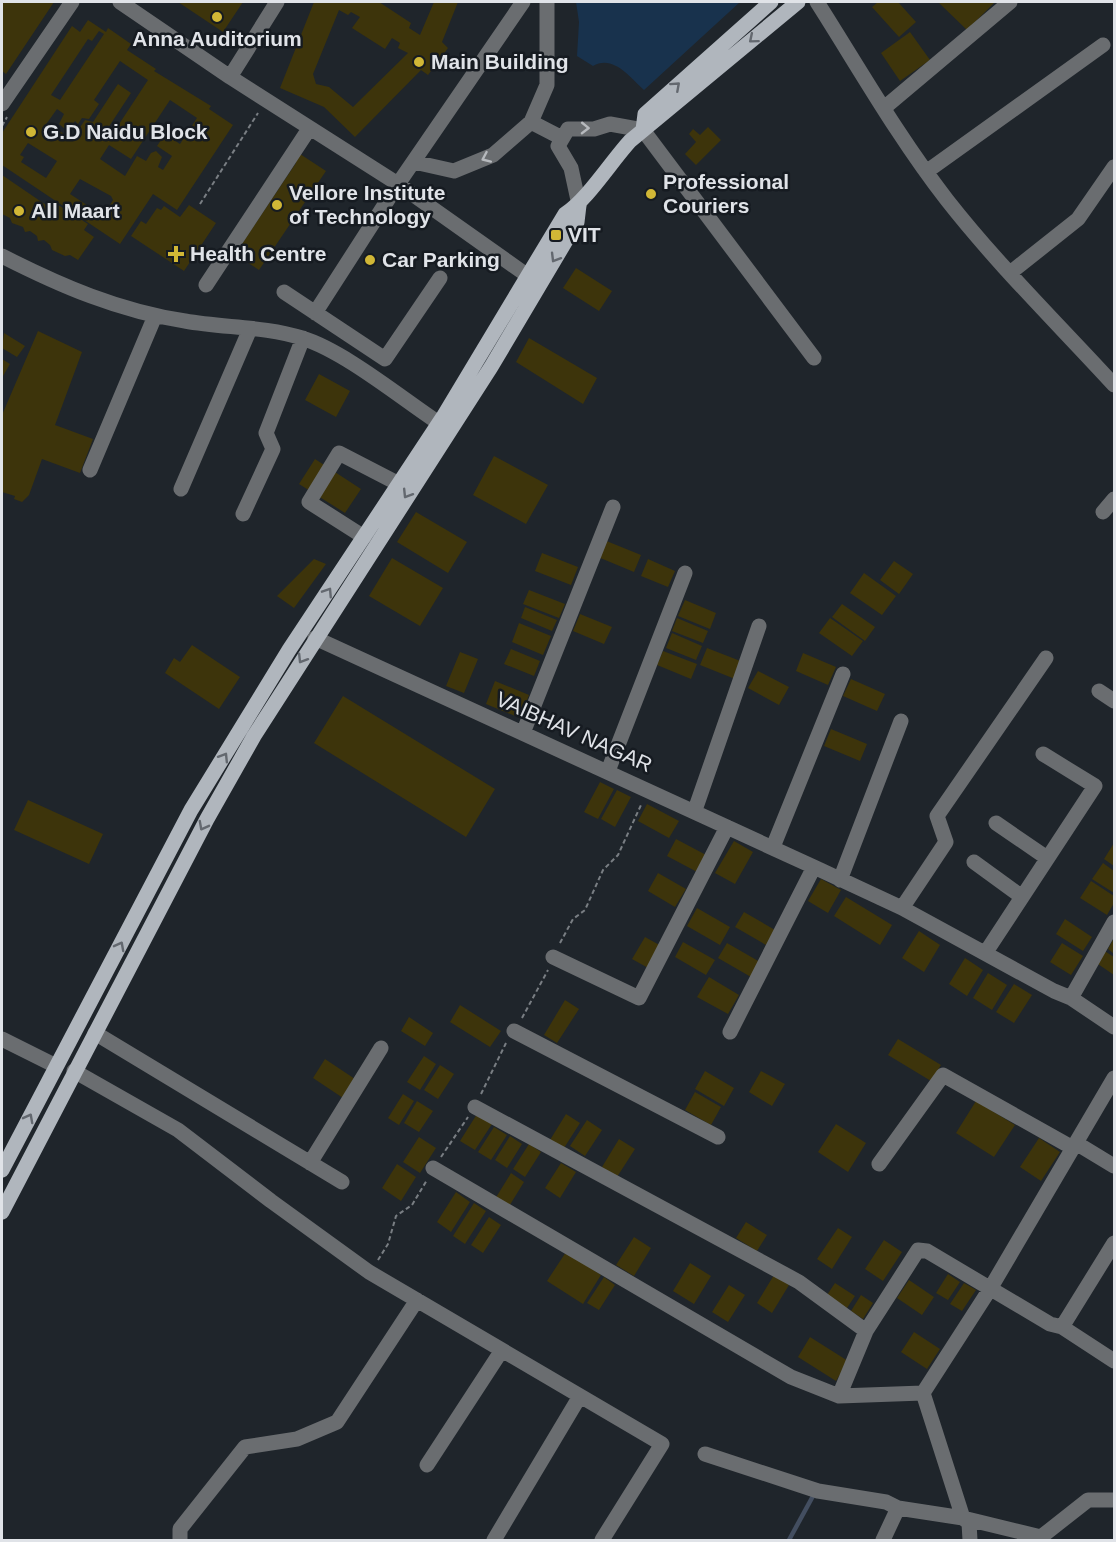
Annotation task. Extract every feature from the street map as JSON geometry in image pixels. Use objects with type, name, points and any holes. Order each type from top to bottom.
[{"type":"main road","points":[[643,130],[645,114],[771,2]]},
{"type":"main road","points":[[2,1212],[207,819],[444,426],[565,214],[579,206],[609,163],[643,130],[655,123],[798,2]]},
{"type":"main road","points":[[2,1170],[191,810],[289,650],[399,484],[491,367],[577,222],[579,206]]},
{"type":"street","points":[[2,105],[72,2]]},
{"type":"street","points":[[120,2],[309,129],[398,184],[528,276]]},
{"type":"street","points":[[230,76],[277,2]]},
{"type":"street","points":[[315,312],[398,184],[523,2]]},
{"type":"street","points":[[414,162],[454,171],[494,155],[531,122],[547,85],[547,2]]},
{"type":"street","points":[[817,2],[926,172],[964,221],[1010,273],[1112,378]]},
{"type":"street","points":[[884,108],[1010,2]]},
{"type":"street","points":[[926,172],[1103,45]]},
{"type":"street","points":[[531,122],[562,138]]},
{"type":"street","points":[[579,206],[570,168],[558,146],[568,129],[594,129],[610,124],[643,130],[814,357]]},
{"type":"street","points":[[206,285],[309,129]]},
{"type":"street","points":[[1010,273],[1078,219],[1114,168]]},
{"type":"street","points":[[2,256],[48,280],[109,304],[155,316],[250,328],[303,338],[333,352],[444,426]]},
{"type":"street","points":[[284,292],[385,359],[440,278]]},
{"type":"street","points":[[90,470],[155,316]]},
{"type":"street","points":[[181,489],[250,328]]},
{"type":"street","points":[[243,513],[273,449],[266,433],[303,338]]},
{"type":"street","points":[[364,537],[309,502],[339,453],[399,484]]},
{"type":"street","points":[[1103,512],[1114,499]]},
{"type":"street","points":[[523,733],[613,507]]},
{"type":"street","points":[[608,771],[685,573]]},
{"type":"street","points":[[695,810],[759,626]]},
{"type":"street","name":"VAIBHAV NAGAR","points":[[315,638],[695,810],[902,908],[986,952],[1054,992],[1071,998],[1114,1027]]},
{"type":"street","points":[[902,908],[946,842],[937,816],[1046,658]]},
{"type":"street","points":[[773,847],[843,674]]},
{"type":"street","points":[[1099,691],[1114,701]]},
{"type":"street","points":[[840,880],[901,721]]},
{"type":"street","points":[[986,952],[1095,786],[1042,754]]},
{"type":"street","points":[[996,823],[1047,858]]},
{"type":"street","points":[[553,957],[639,998],[727,827]]},
{"type":"street","points":[[974,862],[1022,897]]},
{"type":"street","points":[[730,1032],[814,867]]},
{"type":"street","points":[[1071,998],[1114,922]]},
{"type":"street","points":[[514,1031],[718,1137]]},
{"type":"street","points":[[94,1033],[342,1182]]},
{"type":"street","points":[[2,1039],[56,1066]]},
{"type":"street","points":[[310,1163],[381,1048]]},
{"type":"street","points":[[74,1071],[178,1130],[360,1266],[662,1444],[602,1540]]},
{"type":"street","points":[[879,1164],[943,1075],[1114,1166]]},
{"type":"street","points":[[923,1393],[990,1289],[1114,1078]]},
{"type":"street","points":[[475,1107],[799,1282],[866,1331]]},
{"type":"street","points":[[433,1168],[792,1377],[839,1396],[923,1393]]},
{"type":"street","points":[[1062,1327],[1114,1243]]},
{"type":"street","points":[[839,1396],[866,1331],[918,1250],[927,1251],[1050,1324],[1062,1327],[1114,1361]]},
{"type":"street","points":[[180,1540],[180,1529],[245,1447],[297,1439],[337,1422],[417,1300]]},
{"type":"street","points":[[427,1465],[502,1350]]},
{"type":"street","points":[[923,1393],[963,1518],[969,1523],[970,1540]]},
{"type":"street","points":[[494,1540],[580,1396]]},
{"type":"street","points":[[705,1454],[818,1491],[886,1502],[898,1508],[963,1518],[1058,1540]]},
{"type":"street","points":[[1041,1537],[1088,1500],[1114,1500]]},
{"type":"street","points":[[882,1540],[898,1508]]},
{"type":"path","points":[[200,204],[259,111]]},
{"type":"shaded area","points":[[576,2],[740,2],[644,90],[614,65],[600,63],[593,66],[577,56],[579,22]]},
{"type":"building","points":[[2,2],[54,2],[6,74],[2,71]]},
{"type":"building","name":"Anna Auditorium","points":[[178,2],[243,2],[223,32]]},
{"type":"building","name":"Main Building","points":[[314,2],[379,2],[411,23],[409,28],[420,35],[434,2],[458,2],[442,42],[448,48],[428,75],[421,70],[355,137],[324,107],[280,88]],"holes":[[[339,10],[348,15],[351,12],[360,17],[352,28],[385,49],[392,38],[400,43],[398,48],[408,53],[353,107],[329,87],[316,84],[313,74]]]},
{"type":"building","points":[[878,2],[898,2],[916,22],[899,37],[872,7]]},
{"type":"building","points":[[938,2],[995,2],[967,30]]},
{"type":"building","name":"G.D Naidu Block","points":[[88,20],[106,32],[108,28],[131,44],[127,50],[156,69],[154,71],[211,106],[209,109],[233,125],[177,210],[153,194],[120,244],[2,165],[2,133],[72,26],[80,32]],"holes":[[[99,31],[104,34],[60,100],[51,95],[88,39],[92,41]],[[120,61],[148,80],[108,141],[105,139],[109,133],[106,131],[131,93],[118,84],[93,122],[85,120],[72,139],[47,123],[57,109],[64,114],[59,124],[65,129],[70,128],[75,121],[78,124],[82,118],[89,119],[99,104],[94,100]],[[170,100],[197,118],[180,144],[165,134],[157,146],[172,156],[163,170],[158,167],[162,157],[156,151],[151,153],[146,161],[137,156],[125,176],[100,159],[109,145],[131,159]],[[28,143],[57,161],[46,178],[21,162],[24,157],[20,155]],[[80,179],[111,196],[113,200],[105,213],[101,210],[99,213],[70,194]]]},
{"type":"building","points":[[910,32],[930,60],[900,81],[881,53]]},
{"type":"building","points":[[708,127],[721,140],[696,165],[685,154],[696,142],[689,134],[693,129],[700,135]]},
{"type":"building","points":[[300,154],[326,171],[259,270],[235,254]]},
{"type":"building","points":[[2,175],[49,207],[52,201],[88,224],[84,230],[94,237],[78,260],[52,250],[44,240],[38,241],[37,236],[30,231],[25,232],[23,227],[12,223],[10,218],[2,214]]},
{"type":"building","name":"Health Centre","points":[[189,205],[216,223],[184,271],[131,236],[141,221],[146,224],[157,208],[161,210],[164,206],[180,217]]},
{"type":"building","points":[[576,268],[612,291],[599,311],[563,288]]},
{"type":"building","points":[[38,331],[82,352],[55,425],[93,439],[80,473],[42,459],[29,495],[22,502],[14,499],[15,496],[2,492],[2,415]]},
{"type":"building","points":[[4,333],[25,346],[17,357],[2,348]]},
{"type":"building","points":[[529,338],[597,378],[583,404],[516,362]]},
{"type":"building","points":[[2,359],[10,364],[3,376],[2,375]]},
{"type":"building","points":[[319,374],[350,391],[336,417],[305,400]]},
{"type":"building","points":[[494,456],[548,485],[526,524],[473,495]]},
{"type":"building","points":[[315,459],[361,489],[345,513],[299,484]]},
{"type":"building","points":[[416,512],[467,542],[448,573],[397,542]]},
{"type":"building","points":[[604,540],[641,555],[634,572],[598,557]]},
{"type":"building","points":[[542,553],[578,567],[571,585],[535,571]]},
{"type":"building","points":[[392,558],[443,588],[420,626],[369,596]]},
{"type":"building","points":[[314,559],[326,564],[294,608],[277,596]]},
{"type":"building","points":[[648,559],[675,571],[668,587],[641,576]]},
{"type":"building","points":[[894,561],[913,574],[899,594],[880,580]]},
{"type":"building","points":[[864,573],[896,596],[882,615],[850,593]]},
{"type":"building","points":[[529,590],[565,604],[559,618],[523,604]]},
{"type":"building","points":[[685,600],[716,613],[710,629],[678,616]]},
{"type":"building","points":[[842,604],[875,627],[865,641],[832,617]]},
{"type":"building","points":[[525,607],[557,620],[552,631],[521,618]]},
{"type":"building","points":[[580,614],[612,627],[604,644],[573,631]]},
{"type":"building","points":[[677,618],[708,631],[703,643],[672,631]]},
{"type":"building","points":[[830,618],[863,641],[852,656],[819,633]]},
{"type":"building","points":[[519,623],[551,636],[543,655],[512,642]]},
{"type":"building","points":[[672,633],[702,646],[696,660],[666,648]]},
{"type":"building","points":[[192,645],[240,677],[219,709],[165,673],[174,658],[180,662]]},
{"type":"building","points":[[707,648],[743,662],[735,679],[700,665]]},
{"type":"building","points":[[511,649],[540,661],[534,676],[504,664]]},
{"type":"building","points":[[663,651],[697,664],[691,679],[657,665]]},
{"type":"building","points":[[460,652],[478,659],[464,693],[446,686]]},
{"type":"building","points":[[803,653],[836,667],[828,685],[796,671]]},
{"type":"building","points":[[758,671],[789,687],[779,705],[748,688]]},
{"type":"building","points":[[851,679],[885,694],[877,711],[843,696]]},
{"type":"building","points":[[495,681],[529,695],[520,718],[486,704]]},
{"type":"building","points":[[343,696],[495,789],[466,837],[314,743]]},
{"type":"building","points":[[831,729],[867,744],[860,761],[824,746]]},
{"type":"building","points":[[600,782],[614,789],[598,819],[584,812]]},
{"type":"building","points":[[617,790],[631,797],[615,827],[601,819]]},
{"type":"building","points":[[28,800],[103,834],[89,864],[14,830]]},
{"type":"building","points":[[647,804],[679,821],[669,838],[638,821]]},
{"type":"building","points":[[676,839],[708,856],[699,873],[667,856]]},
{"type":"building","points":[[734,841],[753,852],[735,884],[715,873]]},
{"type":"building","points":[[1114,843],[1114,866],[1104,859]]},
{"type":"building","points":[[1103,863],[1114,871],[1114,893],[1092,879]]},
{"type":"building","points":[[658,873],[686,889],[675,907],[648,891]]},
{"type":"building","points":[[821,879],[841,890],[828,913],[808,901]]},
{"type":"building","points":[[1091,881],[1114,896],[1114,903],[1107,915],[1080,898]]},
{"type":"building","points":[[846,897],[892,925],[880,945],[834,916]]},
{"type":"building","points":[[697,908],[730,927],[720,945],[687,926]]},
{"type":"building","points":[[744,912],[775,930],[766,945],[735,927]]},
{"type":"building","points":[[1065,919],[1092,937],[1083,951],[1056,934]]},
{"type":"building","points":[[919,931],[940,945],[924,972],[902,958]]},
{"type":"building","points":[[645,937],[663,947],[650,969],[632,959]]},
{"type":"building","points":[[1114,938],[1114,954],[1108,949]]},
{"type":"building","points":[[683,942],[715,960],[706,975],[675,957]]},
{"type":"building","points":[[727,943],[760,962],[751,977],[718,958]]},
{"type":"building","points":[[1062,943],[1083,956],[1071,975],[1050,962]]},
{"type":"building","points":[[1103,950],[1114,957],[1114,975],[1095,962]]},
{"type":"building","points":[[965,958],[983,970],[967,996],[949,984]]},
{"type":"building","points":[[988,973],[1007,985],[992,1010],[973,998]]},
{"type":"building","points":[[709,977],[739,995],[728,1014],[697,997]]},
{"type":"building","points":[[1014,984],[1032,995],[1014,1023],[996,1012]]},
{"type":"building","points":[[565,1000],[579,1009],[557,1043],[544,1035]]},
{"type":"building","points":[[460,1005],[501,1031],[490,1047],[450,1022]]},
{"type":"building","points":[[409,1017],[433,1033],[425,1046],[401,1031]]},
{"type":"building","points":[[898,1039],[941,1065],[931,1081],[888,1055]]},
{"type":"building","points":[[424,1056],[436,1064],[420,1090],[407,1082]]},
{"type":"building","points":[[325,1059],[355,1079],[343,1098],[313,1078]]},
{"type":"building","points":[[440,1065],[454,1074],[438,1099],[424,1090]]},
{"type":"building","points":[[705,1071],[734,1088],[724,1106],[695,1089]]},
{"type":"building","points":[[761,1071],[785,1084],[772,1106],[749,1092]]},
{"type":"building","points":[[695,1092],[721,1107],[711,1125],[685,1110]]},
{"type":"building","points":[[403,1094],[414,1101],[399,1125],[388,1118]]},
{"type":"building","points":[[417,1101],[433,1111],[419,1132],[404,1123]]},
{"type":"building","points":[[976,1101],[1015,1125],[994,1157],[956,1133]]},
{"type":"building","points":[[477,1114],[492,1124],[475,1150],[460,1141]]},
{"type":"building","points":[[566,1114],[580,1123],[564,1148],[550,1140]]},
{"type":"building","points":[[587,1120],[602,1130],[585,1156],[570,1146]]},
{"type":"building","points":[[836,1124],[866,1143],[848,1172],[818,1152]]},
{"type":"building","points":[[494,1127],[507,1135],[491,1160],[478,1152]]},
{"type":"building","points":[[510,1136],[522,1144],[507,1168],[495,1160]]},
{"type":"building","points":[[419,1137],[436,1148],[420,1173],[403,1162]]},
{"type":"building","points":[[1039,1138],[1060,1152],[1041,1181],[1020,1167]]},
{"type":"building","points":[[619,1139],[635,1149],[617,1177],[602,1167]]},
{"type":"building","points":[[529,1144],[541,1152],[525,1177],[513,1169]]},
{"type":"building","points":[[561,1163],[576,1172],[560,1198],[545,1188]]},
{"type":"building","points":[[397,1164],[416,1177],[401,1201],[382,1188]]},
{"type":"building","points":[[511,1173],[524,1182],[508,1208],[495,1199]]},
{"type":"building","points":[[456,1192],[470,1202],[451,1232],[437,1222]]},
{"type":"building","points":[[474,1203],[486,1211],[465,1244],[453,1236]]},
{"type":"building","points":[[489,1217],[501,1225],[483,1253],[471,1245]]},
{"type":"building","points":[[746,1222],[767,1235],[757,1251],[736,1238]]},
{"type":"building","points":[[838,1228],[852,1237],[832,1269],[817,1259]]},
{"type":"building","points":[[634,1237],[651,1248],[634,1276],[616,1265]]},
{"type":"building","points":[[884,1240],[902,1252],[883,1281],[865,1269]]},
{"type":"building","points":[[566,1252],[601,1275],[583,1304],[547,1281]]},
{"type":"building","points":[[690,1263],[711,1276],[694,1304],[673,1291]]},
{"type":"building","points":[[948,1274],[960,1282],[948,1300],[936,1293]]},
{"type":"building","points":[[774,1275],[789,1285],[772,1313],[757,1303]]},
{"type":"building","points":[[604,1277],[615,1285],[599,1310],[587,1303]]},
{"type":"building","points":[[909,1280],[934,1297],[922,1315],[897,1298]]},
{"type":"building","points":[[835,1283],[855,1296],[845,1311],[825,1298]]},
{"type":"building","points":[[964,1283],[976,1290],[962,1311],[950,1304]]},
{"type":"building","points":[[729,1285],[745,1295],[728,1322],[712,1312]]},
{"type":"building","points":[[861,1295],[873,1303],[863,1319],[851,1311]]},
{"type":"building","points":[[914,1332],[940,1349],[927,1369],[901,1352]]},
{"type":"building","points":[[810,1337],[848,1361],[836,1381],[798,1357]]},
{"type":"waterway","points":[[789,1540],[813,1496]]},
{"type":"place","name":"Anna Auditorium","points":[[217,17]]},
{"type":"place","name":"Main Building","points":[[419,62]]},
{"type":"place","name":"G.D Naidu Block","points":[[31,132]]},
{"type":"place","name":"Professional Couriers","points":[[651,194]]},
{"type":"place","name":"Vellore Institute of Technology","points":[[277,205]]},
{"type":"place","name":"All Maart","points":[[19,211]]},
{"type":"place","name":"VIT","points":[[556,235]]},
{"type":"place","name":"Health Centre","points":[[176,254]]},
{"type":"place","name":"Car Parking","points":[[370,260]]}]
